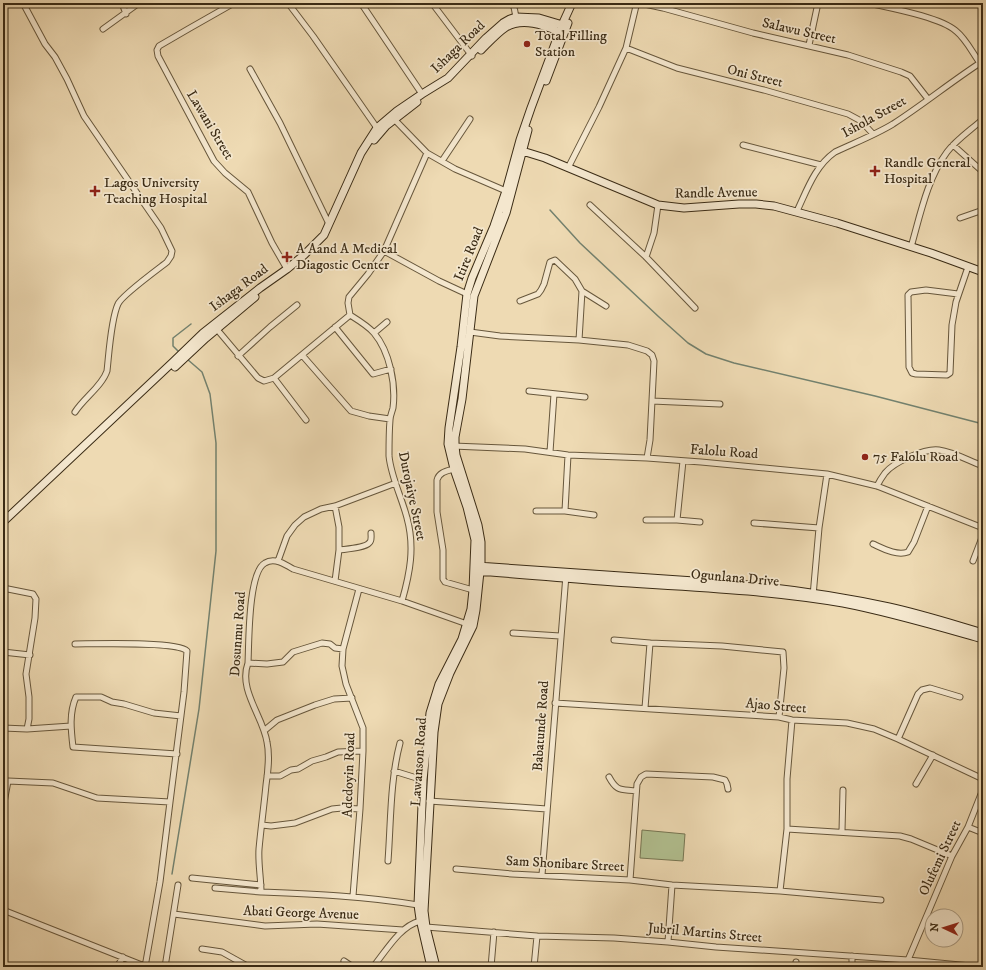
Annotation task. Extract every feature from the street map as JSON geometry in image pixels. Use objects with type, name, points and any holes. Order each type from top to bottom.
[{"type":"main road","name":"Itire Road","points":[[477,569],[474,532],[454,469],[449,428],[467,294],[472,278],[494,226],[535,109],[559,51],[563,29],[572,3]]},
{"type":"main road","name":"Itire Road","points":[[563,29],[577,3]]},
{"type":"main road","name":"Ishaga Road","points":[[3,528],[196,343],[260,288],[307,252],[324,235],[357,161],[377,128],[451,80],[486,38],[503,23],[516,17]]},
{"type":"main road","points":[[516,17],[539,18],[563,29]]},
{"type":"main road","name":"Ishaga Road","points":[[215,327],[315,250],[326,237],[335,222],[365,155],[377,136],[393,118],[422,94],[448,78],[506,27],[517,23],[528,22],[563,29]]},
{"type":"main road","name":"Itire Road","points":[[451,446],[455,437],[462,400],[474,296],[506,212],[520,150]]},
{"type":"main road","name":"Randle Avenue","points":[[520,150],[545,158],[658,205],[684,208],[756,204],[797,211],[911,247],[983,272]]},
{"type":"main road","name":"Ishaga Road","points":[[3,522],[176,363]]},
{"type":"main road","name":"Itire Road","points":[[451,446],[456,455],[478,526],[481,542],[477,569]]},
{"type":"main road","name":"Ogunlana Drive","points":[[477,569],[514,567],[566,575],[738,584],[891,607],[983,633]]},
{"type":"main road","name":"Lawanson Road","points":[[436,967],[426,927],[424,900],[429,801],[431,706],[444,673],[462,639],[471,609],[472,590],[477,569]]},
{"type":"main road","name":"Lawanson Road","points":[[431,967],[420,921],[418,905],[423,780],[438,704],[450,673],[473,626],[476,610],[477,569]]},
{"type":"main road","name":"Ogunlana Drive","points":[[813,596],[927,623],[983,640]]},
{"type":"street","points":[[23,3],[45,44],[67,79],[84,116],[161,228],[172,251],[167,262],[130,291],[118,303],[106,376],[88,395],[75,412]]},
{"type":"street","points":[[122,3],[126,14]]},
{"type":"street","points":[[103,29],[126,14],[139,3]]},
{"type":"street","name":"Lawani Street","points":[[234,3],[159,46],[158,56],[214,161],[225,173],[248,192],[272,243],[287,268]]},
{"type":"street","points":[[288,3],[313,36],[377,128]]},
{"type":"street","points":[[361,3],[422,94]]},
{"type":"street","points":[[432,3],[472,56]]},
{"type":"street","points":[[516,17],[512,5],[519,3]]},
{"type":"street","name":"Salawu Street","points":[[626,48],[636,6],[640,3],[664,6],[753,33],[848,55],[906,74],[910,76],[928,100]]},
{"type":"street","points":[[809,45],[818,3]]},
{"type":"street","points":[[868,3],[924,17],[951,27],[962,36],[981,62]]},
{"type":"street","points":[[568,168],[599,107],[626,48]]},
{"type":"street","name":"Oni Street","points":[[626,48],[677,68],[764,90],[848,114],[861,121],[873,134]]},
{"type":"street","name":"Ishola Street","points":[[797,211],[821,164],[827,158],[835,152],[891,124],[928,100],[981,62]]},
{"type":"street","points":[[250,69],[280,124],[329,224]]},
{"type":"street","points":[[393,118],[427,153],[442,160],[455,169],[506,191]]},
{"type":"street","points":[[442,160],[470,119]]},
{"type":"street","points":[[911,247],[935,173],[946,153],[983,119]]},
{"type":"street","points":[[743,145],[821,164]]},
{"type":"street","points":[[953,145],[983,172]]},
{"type":"street","points":[[215,327],[258,378],[264,381],[274,378],[350,314],[348,303],[349,297],[384,251],[427,153]]},
{"type":"street","points":[[590,205],[646,257],[695,308]]},
{"type":"street","points":[[646,257],[654,233],[658,205]]},
{"type":"street","points":[[960,218],[983,210]]},
{"type":"street","points":[[384,251],[439,281],[467,294]]},
{"type":"street","points":[[520,301],[538,294],[543,288],[550,262],[555,260],[575,279],[582,291],[606,306]]},
{"type":"street","points":[[958,294],[926,290],[910,292],[908,295],[909,367],[912,373],[946,375],[950,372],[952,325],[958,294],[968,267]]},
{"type":"street","points":[[579,340],[582,291]]},
{"type":"street","points":[[238,356],[297,305]]},
{"type":"street","name":"Durojaiye Street","points":[[350,314],[374,333],[385,352],[390,369],[393,408],[390,419],[389,457],[407,518],[412,551],[410,569],[402,601]]},
{"type":"street","points":[[374,333],[387,322]]},
{"type":"street","points":[[335,327],[373,374],[390,369]]},
{"type":"street","points":[[470,332],[500,336],[579,340],[628,345],[650,353],[654,361],[650,440],[647,458]]},
{"type":"street","points":[[302,355],[351,411],[369,416],[390,419]]},
{"type":"street","points":[[274,378],[306,420]]},
{"type":"street","points":[[529,391],[586,397]]},
{"type":"street","points":[[550,452],[554,394]]},
{"type":"street","points":[[652,401],[720,404]]},
{"type":"street","name":"Falolu Road","points":[[451,446],[525,449],[568,455],[647,458],[754,466],[827,474],[877,486],[983,528]]},
{"type":"street","points":[[877,486],[885,472],[895,465],[921,452],[932,449],[940,450],[983,466]]},
{"type":"street","points":[[564,512],[568,455]]},
{"type":"street","points":[[677,520],[682,461]]},
{"type":"street","points":[[454,469],[442,473],[438,476],[437,480],[437,512],[443,550],[443,579],[449,585],[472,590]]},
{"type":"street","points":[[813,596],[819,528],[827,474]]},
{"type":"street","points":[[396,483],[335,506],[320,509],[304,517],[295,525],[287,536],[278,561],[293,568],[402,601],[467,624]]},
{"type":"street","points":[[335,506],[339,527],[340,550],[335,581]]},
{"type":"street","points":[[873,544],[893,552],[908,552],[914,542],[928,506]]},
{"type":"street","points":[[536,511],[564,512],[594,516]]},
{"type":"street","points":[[646,520],[700,522]]},
{"type":"street","points":[[754,523],[819,528]]},
{"type":"street","points":[[340,550],[369,544],[371,533]]},
{"type":"street","points":[[973,561],[983,535]]},
{"type":"street","name":"Dosunmu Road","points":[[261,892],[259,850],[267,776],[268,749],[265,730],[247,686],[246,668],[248,663],[252,587],[259,568],[262,565],[269,561],[278,561]]},
{"type":"street","name":"Babatunde Road","points":[[542,875],[566,575]]},
{"type":"street","points":[[3,588],[33,594],[36,599],[36,618],[26,674],[29,697],[29,719],[27,729]]},
{"type":"street","name":"Adedoyin Road","points":[[353,896],[360,809],[363,728],[346,684],[342,666],[343,649],[359,589]]},
{"type":"street","points":[[513,633],[560,636]]},
{"type":"street","points":[[614,640],[722,646],[783,652],[784,674],[778,717]]},
{"type":"street","points":[[3,910],[146,967],[160,882],[177,754],[188,653],[185,648],[129,643],[75,644]]},
{"type":"street","points":[[248,663],[268,664],[283,662],[293,652],[322,643],[330,644],[335,648],[343,649]]},
{"type":"street","points":[[645,708],[650,643]]},
{"type":"street","points":[[3,652],[30,655]]},
{"type":"street","points":[[898,739],[918,694],[922,690],[930,688],[960,696]]},
{"type":"street","points":[[177,754],[73,747],[71,726],[72,709],[76,697],[101,697],[112,702],[154,713],[181,716]]},
{"type":"street","points":[[265,730],[277,720],[334,698],[352,698]]},
{"type":"street","name":"Ajao Street","points":[[555,703],[778,717],[792,720],[860,725],[898,739],[983,779]]},
{"type":"street","points":[[780,891],[786,828],[787,779],[792,720]]},
{"type":"street","points":[[3,728],[27,729],[71,726]]},
{"type":"street","points":[[388,861],[392,788],[400,742]]},
{"type":"street","points":[[267,776],[280,776],[291,770],[298,769],[312,761],[338,752],[363,751]]},
{"type":"street","points":[[916,784],[933,755]]},
{"type":"street","points":[[394,771],[423,780]]},
{"type":"street","points":[[630,880],[636,791],[641,777],[646,774],[721,778],[725,780],[728,789]]},
{"type":"street","points":[[609,777],[614,787],[617,789],[636,791]]},
{"type":"street","points":[[3,808],[8,781],[53,783],[97,798],[170,802]]},
{"type":"street","name":"Olufemi Street","points":[[908,960],[952,856],[968,827],[983,789]]},
{"type":"street","points":[[842,831],[843,790]]},
{"type":"street","points":[[429,801],[547,809]]},
{"type":"street","points":[[262,825],[271,826],[295,823],[332,809],[360,809]]},
{"type":"street","points":[[968,827],[983,833]]},
{"type":"street","points":[[786,828],[900,836],[952,856]]},
{"type":"street","name":"Sam Shonibare Street","points":[[456,869],[630,880],[672,885],[780,891],[881,900]]},
{"type":"street","points":[[192,878],[261,883]]},
{"type":"street","points":[[165,967],[178,885]]},
{"type":"street","points":[[668,942],[672,885]]},
{"type":"street","points":[[215,888],[261,892],[353,896],[418,905]]},
{"type":"street","name":"Abati George Avenue","points":[[174,914],[265,926],[317,924],[403,930]]},
{"type":"street","points":[[373,967],[403,930],[412,923],[420,921]]},
{"type":"street","name":"Jubril Martins Street","points":[[426,927],[537,936],[614,938],[716,947],[908,960],[981,967]]},
{"type":"street","points":[[492,967],[494,932]]},
{"type":"street","points":[[537,936],[534,966],[551,967]]},
{"type":"street","points":[[202,949],[222,952],[249,967]]},
{"type":"street","points":[[852,956],[852,967]]},
{"type":"street","points":[[117,967],[123,957]]},
{"type":"street","points":[[908,960],[909,967]]},
{"type":"street","points":[[344,961],[353,967]]},
{"type":"green space","points":[[642,830],[685,834],[683,861],[640,858]]},
{"type":"waterway","points":[[550,210],[580,243],[659,317],[688,343],[706,354],[734,363],[875,396],[983,424]]},
{"type":"waterway","points":[[179,352],[173,346],[173,338],[191,324]]},
{"type":"waterway","points":[[172,874],[199,709],[216,551],[216,443],[210,394],[202,372],[187,359]]},
{"type":"place","name":"Total Filling Station","points":[[527,44]]},
{"type":"place","name":"Randle General Hospital","points":[[875,171]]},
{"type":"place","name":"Lagos University Teaching Hospital","points":[[95,191]]},
{"type":"place","name":"A Aand A Medical Diagostic Center","points":[[287,257]]},
{"type":"place","name":"75 Falolu Road","points":[[865,457]]}]
